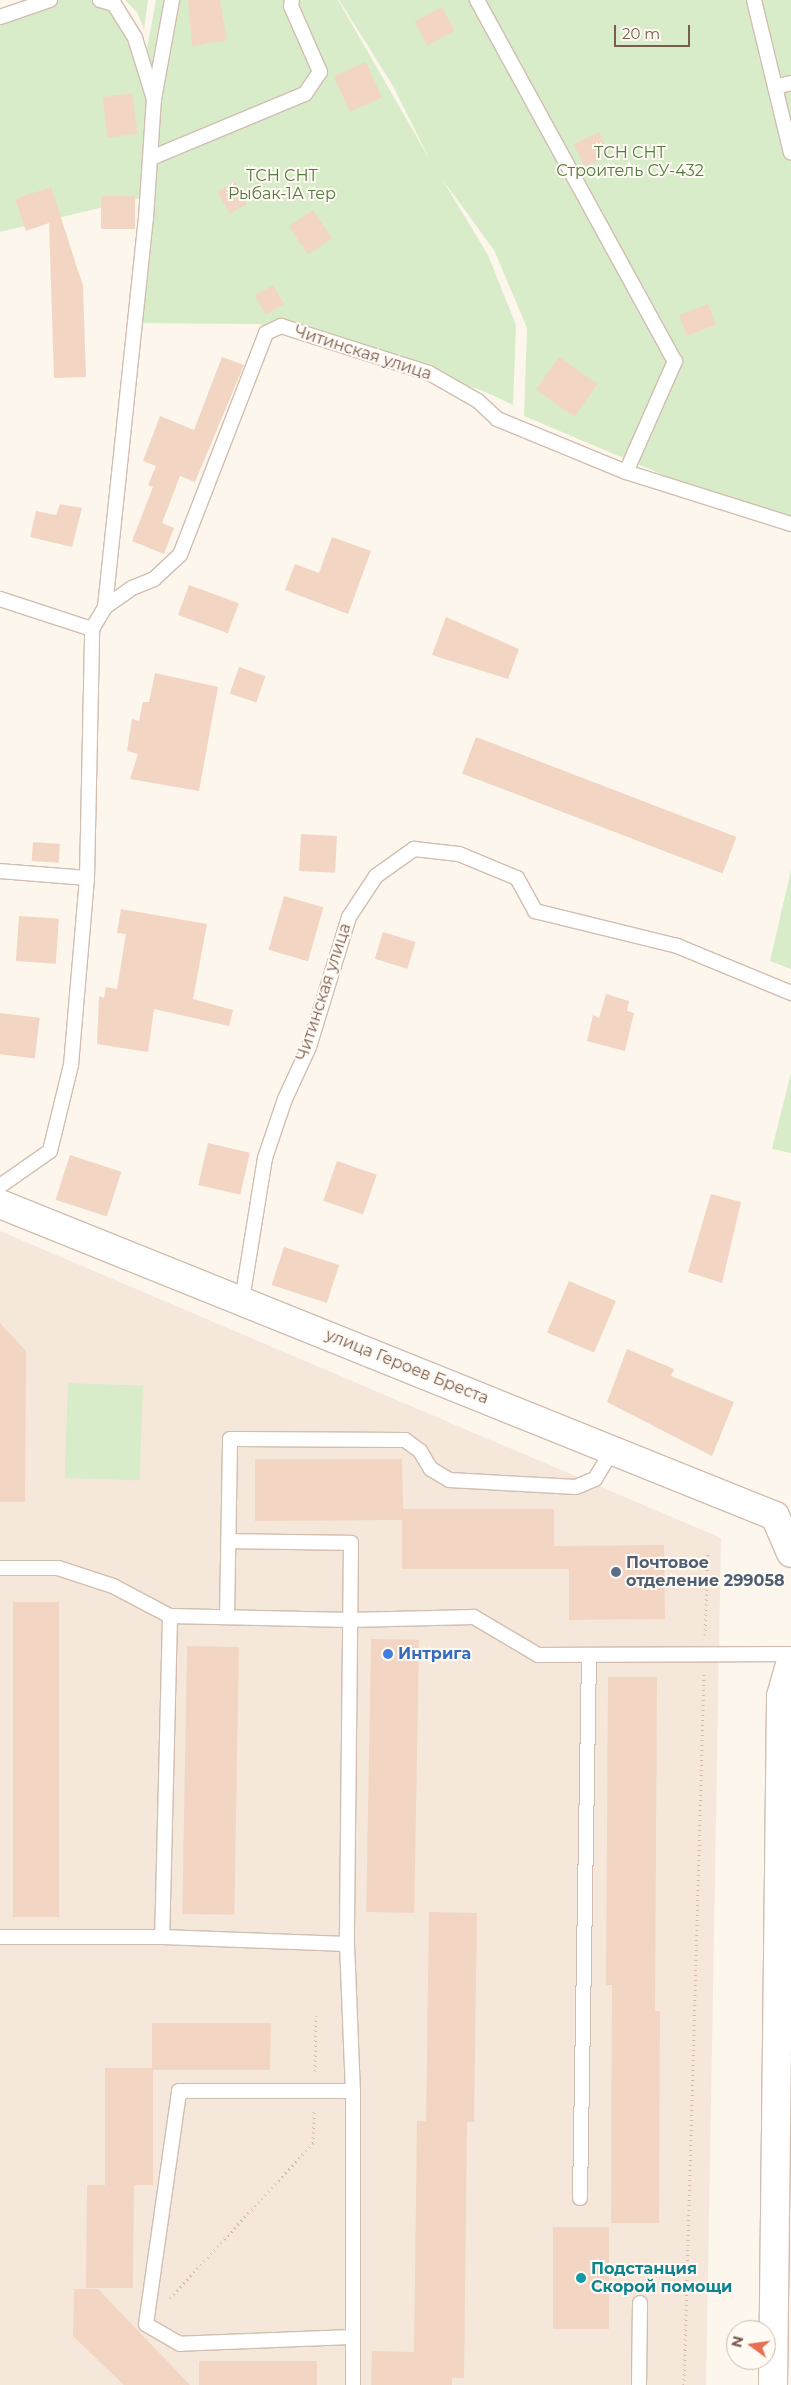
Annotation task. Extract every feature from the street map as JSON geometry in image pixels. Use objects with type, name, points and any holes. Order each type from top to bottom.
[{"type":"street","name":"улица Героев Бреста","points":[[0,1204],[242,1300],[612,1451],[783,1516],[791,1553]]},
{"type":"street","points":[[772,2385],[781,1696],[791,1661]]},
{"type":"lane","points":[[0,17],[50,0]]},
{"type":"lane","points":[[100,0],[114,4],[135,38],[154,99]]},
{"type":"lane","points":[[0,1186],[50,1151],[71,1065],[87,878],[92,629],[105,607],[151,158],[154,99],[172,0]]},
{"type":"lane","points":[[151,158],[305,94],[320,72],[291,6],[292,0]]},
{"type":"lane","points":[[477,0],[675,361],[626,472]]},
{"type":"lane","points":[[754,0],[791,153]]},
{"type":"lane","points":[[775,87],[791,83]]},
{"type":"lane","name":"Читинская улица","points":[[105,607],[132,588],[154,579],[180,554],[266,333],[281,326],[429,373],[478,401],[497,419],[626,472],[791,524]]},
{"type":"lane","points":[[0,599],[92,629]]},
{"type":"lane","name":"Читинская улица","points":[[242,1300],[265,1158],[285,1099],[309,1047],[349,917],[376,876],[414,849],[459,854],[517,878],[535,911],[677,946],[791,993]]},
{"type":"lane","points":[[0,871],[87,878]]},
{"type":"lane","points":[[227,1617],[230,1439],[405,1440],[420,1451],[431,1469],[449,1480],[576,1487],[595,1479],[612,1451]]},
{"type":"lane","points":[[229,1541],[351,1543],[347,1944],[353,2091],[351,2337],[353,2385]]},
{"type":"lane","points":[[0,1568],[58,1568],[113,1586],[170,1616],[350,1620],[474,1617],[538,1655],[705,1652],[791,1654]]},
{"type":"lane","points":[[162,1937],[170,1616]]},
{"type":"lane","points":[[580,2198],[589,1655]]},
{"type":"lane","points":[[0,1936],[162,1937],[347,1944]]},
{"type":"lane","points":[[351,2337],[180,2344],[146,2324],[179,2091],[353,2091]]},
{"type":"lane","points":[[639,2385],[640,2303]]},
{"type":"path","points":[[684,2385],[708,1553]]},
{"type":"path","points":[[146,2324],[313,2143],[316,2016]]},
{"type":"shaded area","points":[[0,1231],[721,1538],[706,2385],[0,2385]]},
{"type":"green space","points":[[29,0],[116,0],[122,4],[147,49],[156,0],[338,0],[430,160],[393,86],[339,0],[791,0],[791,529],[524,416],[527,328],[494,250],[442,179],[488,255],[516,325],[513,405],[481,390],[258,324],[131,323],[141,198],[0,232],[0,11]]},
{"type":"green space","points":[[125,0],[148,0],[144,29],[137,12]]},
{"type":"green space","points":[[791,870],[791,969],[770,961]]},
{"type":"green space","points":[[791,1073],[791,1153],[772,1149]]},
{"type":"green space","points":[[68,1383],[143,1386],[140,1481],[65,1478]]},
{"type":"building","points":[[188,0],[220,0],[227,40],[192,46]]},
{"type":"building","points":[[442,7],[455,31],[427,45],[415,22]]},
{"type":"building","points":[[366,62],[382,98],[350,112],[334,76]]},
{"type":"building","points":[[132,93],[138,134],[108,138],[102,97]]},
{"type":"building","points":[[599,132],[610,154],[585,167],[574,144]]},
{"type":"building","points":[[235,182],[247,204],[230,214],[218,192]]},
{"type":"building","points":[[51,187],[83,286],[86,377],[54,378],[49,223],[26,231],[15,199]]},
{"type":"building","points":[[101,196],[135,196],[135,229],[101,229]]},
{"type":"building","points":[[313,210],[332,238],[308,254],[289,226]]},
{"type":"building","points":[[273,285],[284,304],[266,315],[255,296]]},
{"type":"building","points":[[708,304],[716,325],[687,336],[679,315]]},
{"type":"building","points":[[222,357],[244,365],[195,482],[180,476],[162,523],[174,528],[164,554],[132,541],[153,487],[148,485],[156,466],[143,461],[160,416],[194,430]]},
{"type":"building","points":[[559,357],[598,384],[575,417],[536,390]]},
{"type":"building","points":[[60,504],[82,508],[72,547],[30,537],[36,511],[56,515]]},
{"type":"building","points":[[332,537],[371,551],[348,614],[285,590],[295,564],[319,573]]},
{"type":"building","points":[[189,585],[239,603],[228,633],[178,615]]},
{"type":"building","points":[[446,617],[519,649],[508,679],[432,655]]},
{"type":"building","points":[[239,667],[265,676],[256,703],[230,693]]},
{"type":"building","points":[[155,673],[218,687],[199,791],[130,779],[138,754],[127,751],[132,719],[139,721],[143,702],[149,702]]},
{"type":"building","points":[[476,737],[736,837],[722,873],[462,773]]},
{"type":"building","points":[[301,834],[337,836],[335,873],[299,871]]},
{"type":"building","points":[[33,842],[60,844],[59,863],[32,861]]},
{"type":"building","points":[[284,896],[323,907],[308,961],[269,950]]},
{"type":"building","points":[[121,909],[207,924],[193,999],[233,1010],[229,1026],[154,1009],[148,1052],[97,1044],[99,996],[104,998],[106,987],[117,989],[126,934],[117,933]]},
{"type":"building","points":[[19,916],[59,919],[56,964],[16,961]]},
{"type":"building","points":[[383,932],[416,942],[407,969],[375,959]]},
{"type":"building","points":[[606,994],[629,1001],[627,1011],[634,1013],[625,1051],[587,1041],[593,1015],[599,1018]]},
{"type":"building","points":[[0,1013],[40,1018],[35,1059],[0,1054]]},
{"type":"building","points":[[208,1143],[250,1153],[240,1195],[198,1185]]},
{"type":"building","points":[[70,1155],[121,1172],[107,1216],[55,1200]]},
{"type":"building","points":[[337,1161],[377,1175],[363,1214],[323,1201]]},
{"type":"building","points":[[711,1194],[741,1202],[722,1283],[688,1272]]},
{"type":"building","points":[[284,1247],[339,1265],[327,1303],[272,1285]]},
{"type":"building","points":[[569,1281],[616,1301],[594,1352],[547,1333]]},
{"type":"building","points":[[0,1323],[26,1351],[25,1502],[0,1502]]},
{"type":"building","points":[[627,1349],[674,1369],[671,1376],[734,1402],[712,1456],[607,1402]]},
{"type":"building","points":[[255,1459],[402,1459],[403,1509],[554,1509],[554,1546],[664,1545],[665,1619],[569,1620],[569,1569],[402,1569],[402,1520],[255,1521]]},
{"type":"building","points":[[13,1602],[59,1602],[59,1917],[13,1917]]},
{"type":"building","points":[[371,1639],[419,1640],[414,1913],[366,1912]]},
{"type":"building","points":[[187,1646],[239,1647],[234,1915],[182,1914]]},
{"type":"building","points":[[608,1677],[657,1677],[655,2011],[660,2011],[659,2223],[611,2223],[612,1985],[606,1985]]},
{"type":"building","points":[[429,1912],[477,1913],[474,2122],[467,2122],[464,2378],[452,2378],[452,2385],[371,2385],[372,2351],[414,2352],[417,2121],[426,2121]]},
{"type":"building","points":[[152,2023],[271,2023],[270,2070],[153,2070],[153,2185],[134,2185],[133,2288],[86,2288],[87,2185],[105,2185],[105,2068],[152,2068]]},
{"type":"building","name":"Подстанция Скорой помощи","points":[[553,2227],[609,2227],[609,2329],[553,2329]]},
{"type":"building","points":[[74,2289],[98,2289],[190,2385],[124,2385],[73,2336]]},
{"type":"building","points":[[199,2361],[317,2361],[317,2385],[199,2385]]},
{"type":"place","name":"Почтовое отделение 299058","points":[[616,1572]]},
{"type":"place","name":"Интрига","points":[[388,1654]]},
{"type":"place","name":"Подстанция Скорой помощи","points":[[581,2278]]},
{"type":"park label","name":"ТСН СНТ Строитель СУ-432","points":[[630,162]]},
{"type":"park label","name":"ТСН СНТ Рыбак-1А тер","points":[[282,185]]}]
